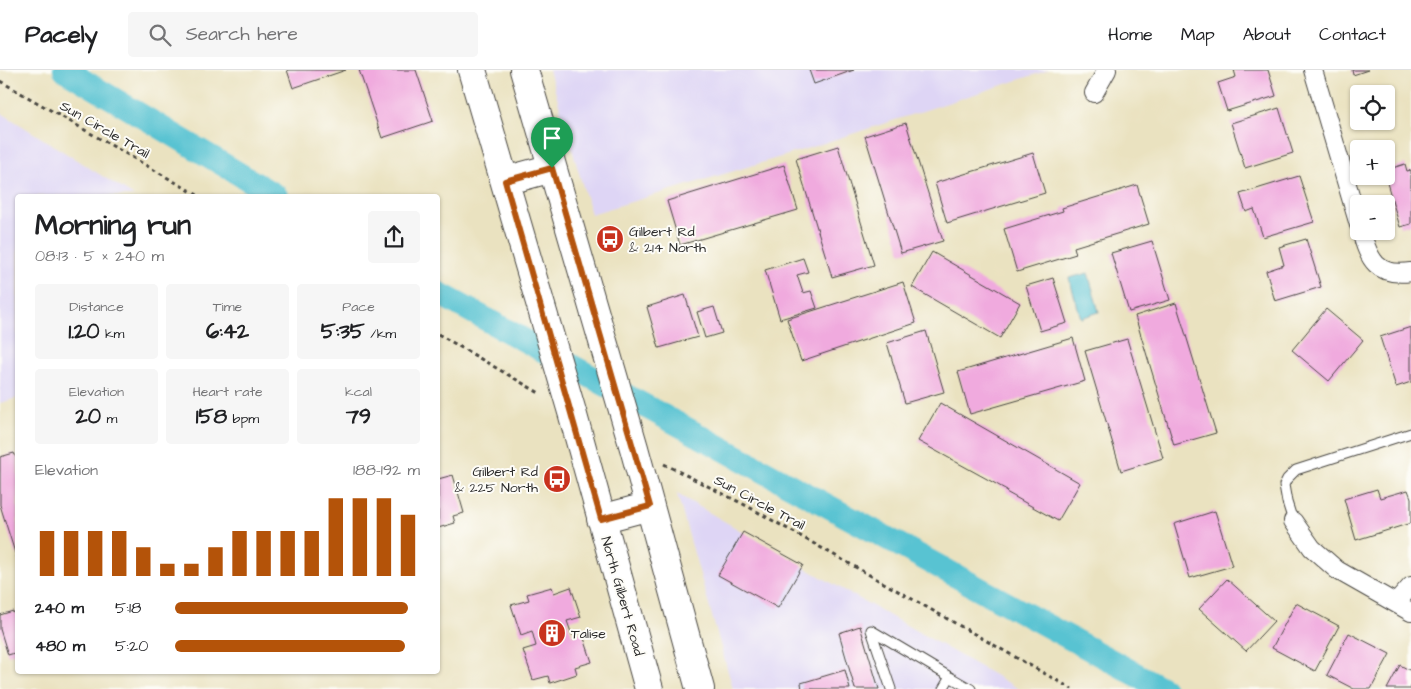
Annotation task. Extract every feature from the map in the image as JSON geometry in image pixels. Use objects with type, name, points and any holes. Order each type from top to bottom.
[{"type":"main road","name":"North Gilbert Road","points":[[472,70],[572,412],[649,689]]},
{"type":"main road","points":[[524,70],[634,448],[700,689]]},
{"type":"main road","points":[[505,181],[552,168]]},
{"type":"main road","points":[[601,519],[650,506]]},
{"type":"street","points":[[1094,92],[1107,70]]},
{"type":"street","points":[[1313,70],[1350,195]]},
{"type":"street","points":[[1364,240],[1369,256],[1382,270],[1391,273],[1411,272]]},
{"type":"street","points":[[1293,521],[1312,548],[1324,560],[1337,570],[1403,607],[1411,586]]},
{"type":"lane","points":[[1293,521],[1284,485],[1296,470],[1411,433]]},
{"type":"lane","points":[[891,689],[871,630],[971,689]]},
{"type":"lane","points":[[943,689],[950,677]]},
{"type":"path","name":"Sun Circle Trail","points":[[0,81],[196,194]]},
{"type":"path","points":[[440,335],[572,412]]},
{"type":"path","name":"Sun Circle Trail","points":[[634,448],[747,506],[1072,689]]},
{"type":"shaded area","points":[[549,70],[1049,70],[784,156],[591,214]]},
{"type":"shaded area","points":[[0,112],[131,194],[15,194],[15,399],[0,403]]},
{"type":"shaded area","points":[[677,494],[821,577],[1019,689],[733,689]]},
{"type":"water","points":[[1088,273],[1099,312],[1081,318],[1069,278]]},
{"type":"building","points":[[287,70],[346,70],[293,88]]},
{"type":"building","points":[[359,70],[416,70],[433,121],[382,138]]},
{"type":"building","points":[[809,70],[854,70],[814,84]]},
{"type":"building","points":[[1234,70],[1268,70],[1276,96],[1227,111],[1218,83],[1236,77]]},
{"type":"building","points":[[1352,70],[1368,70],[1353,75]]},
{"type":"building","points":[[1279,108],[1293,153],[1245,168],[1231,123]]},
{"type":"building","points":[[906,123],[943,241],[901,253],[865,136]]},
{"type":"building","points":[[838,146],[874,265],[832,277],[796,159]]},
{"type":"building","points":[[1033,153],[1045,193],[947,223],[935,183]]},
{"type":"building","points":[[1405,164],[1407,171],[1411,170],[1411,224],[1400,227],[1395,210],[1395,195],[1391,195],[1388,185],[1395,185],[1395,167]]},
{"type":"building","points":[[784,165],[798,210],[680,245],[667,201]]},
{"type":"building","points":[[1299,176],[1314,222],[1263,237],[1254,209],[1246,212],[1240,194]]},
{"type":"building","points":[[1137,185],[1149,224],[1074,247],[1076,254],[1017,272],[1004,229],[1063,211],[1062,208]]},
{"type":"building","points":[[1306,239],[1321,287],[1275,301],[1266,271],[1284,265],[1279,247]]},
{"type":"building","points":[[1152,241],[1170,300],[1129,312],[1111,253]]},
{"type":"building","points":[[932,252],[1020,303],[1000,338],[912,287]]},
{"type":"building","points":[[803,258],[808,272],[797,275],[803,293],[811,291],[817,308],[780,319],[765,270]]},
{"type":"building","points":[[1053,278],[1067,323],[1040,331],[1026,286]]},
{"type":"building","points":[[903,282],[916,323],[801,361],[787,319]]},
{"type":"building","points":[[685,295],[698,337],[659,348],[647,307]]},
{"type":"building","points":[[1176,303],[1216,433],[1174,445],[1135,316]]},
{"type":"building","points":[[714,307],[722,333],[705,338],[697,312]]},
{"type":"building","points":[[1326,309],[1363,340],[1329,381],[1292,350]]},
{"type":"building","points":[[1411,327],[1411,382],[1396,387],[1380,337]]},
{"type":"building","points":[[926,331],[944,392],[905,403],[887,343]]},
{"type":"building","points":[[1073,338],[1085,381],[970,414],[958,372]]},
{"type":"building","points":[[1127,339],[1163,458],[1121,471],[1085,351]]},
{"type":"building","points":[[940,403],[1080,483],[1058,521],[1006,492],[1007,490],[918,441]]},
{"type":"building","points":[[14,453],[15,455],[15,553],[0,505],[0,457]]},
{"type":"building","points":[[453,475],[464,513],[453,516],[455,523],[440,527],[440,478]]},
{"type":"building","points":[[1377,489],[1380,498],[1408,490],[1411,498],[1411,523],[1356,540],[1344,499]]},
{"type":"building","points":[[1215,511],[1232,566],[1190,578],[1174,524]]},
{"type":"building","points":[[743,532],[803,565],[778,608],[718,575]]},
{"type":"building","points":[[1227,579],[1274,621],[1246,651],[1199,609]]},
{"type":"building","name":"Talise","points":[[552,587],[554,593],[571,587],[581,617],[567,621],[572,635],[582,632],[592,662],[575,667],[577,674],[550,683],[548,676],[533,680],[523,650],[536,646],[532,631],[521,635],[511,605],[529,600],[527,594]]},
{"type":"building","points":[[1296,603],[1339,626],[1315,671],[1272,648]]},
{"type":"building","points":[[13,611],[13,613],[15,613],[15,653],[8,655],[0,629],[0,615]]},
{"type":"building","points":[[860,626],[879,689],[855,689],[839,633]]},
{"type":"building","points":[[1349,633],[1390,654],[1371,689],[1354,689],[1327,675]]},
{"type":"building","points":[[1400,665],[1411,671],[1411,689],[1387,689]]},
{"type":"building","points":[[845,670],[850,689],[802,689],[801,683]]},
{"type":"waterway","points":[[65,70],[273,194]]},
{"type":"waterway","points":[[440,294],[1163,689]]},
{"type":"place","name":"Gilbert Rd & 214 North","points":[[610,239]]},
{"type":"place","name":"Gilbert Rd & 225 North","points":[[557,479]]},
{"type":"place","name":"Talise","points":[[552,633]]},
{"type":"route","points":[[552,168],[650,506],[601,519],[505,181],[552,168]]}]
